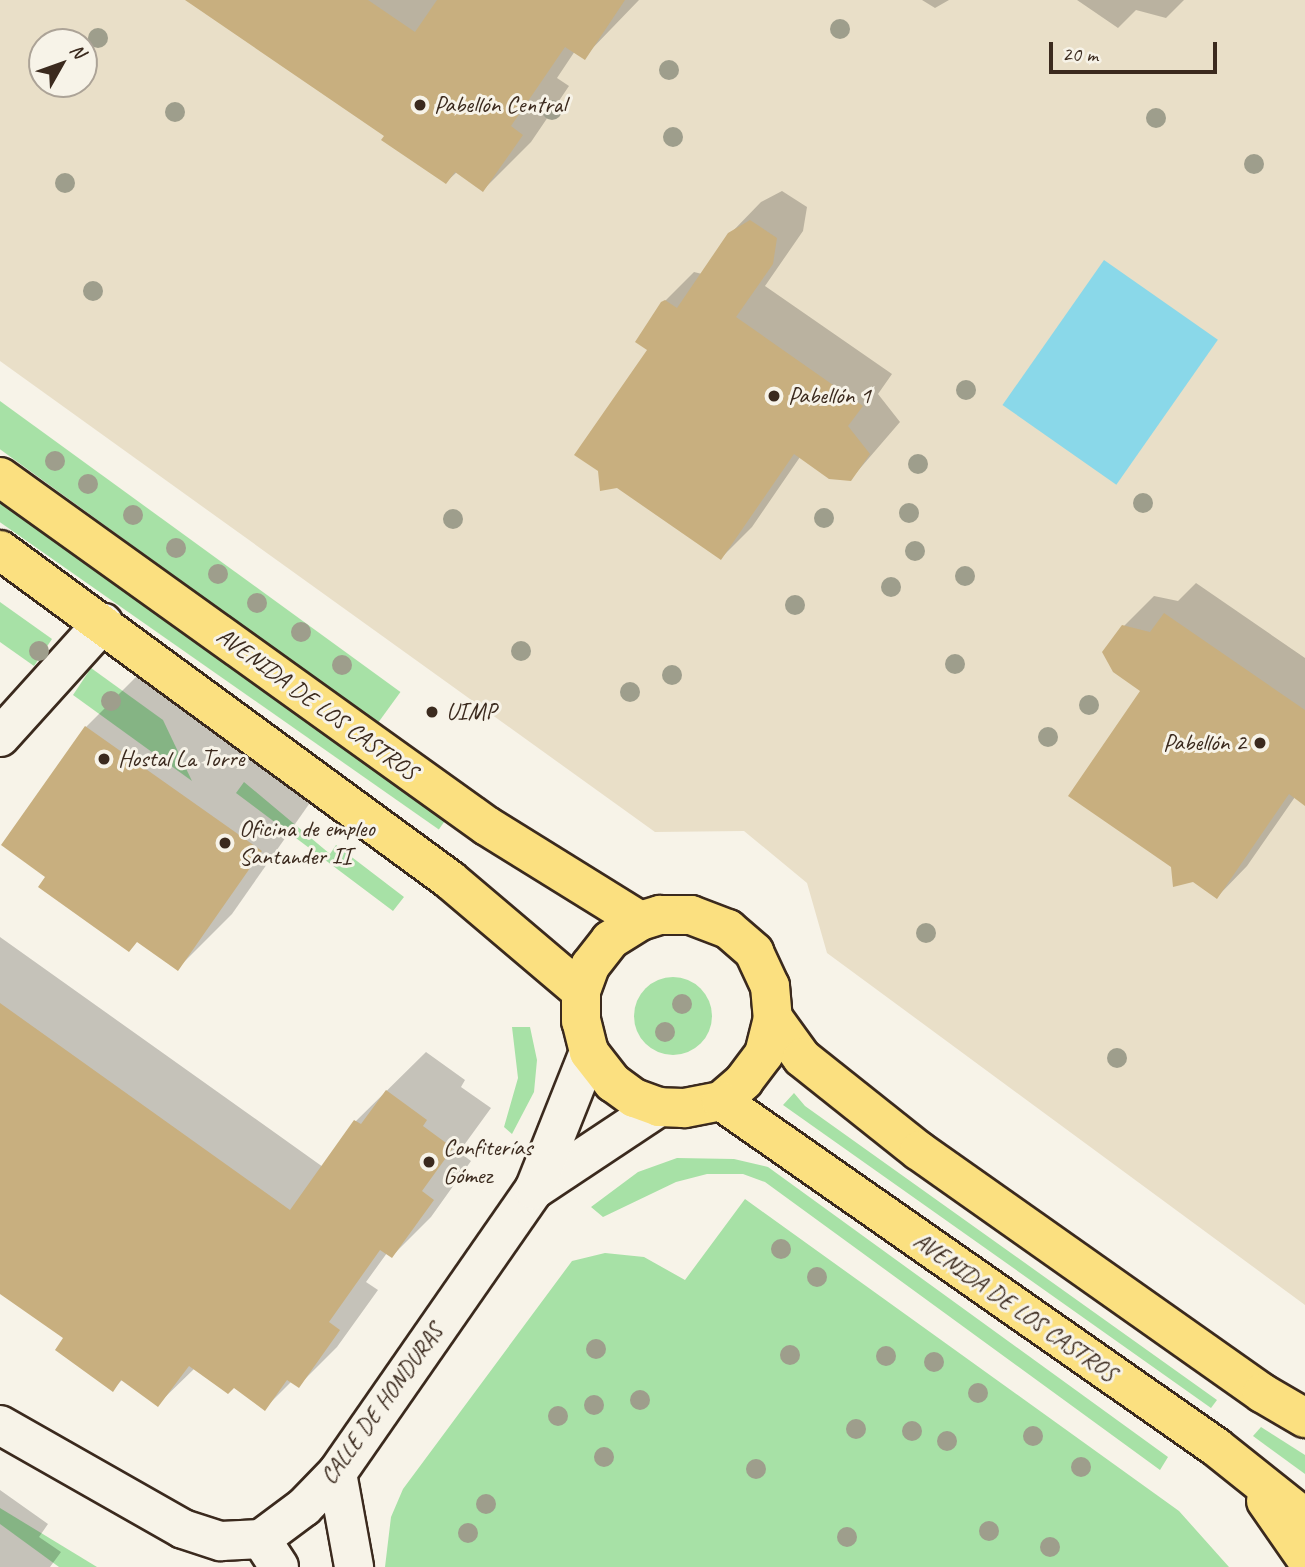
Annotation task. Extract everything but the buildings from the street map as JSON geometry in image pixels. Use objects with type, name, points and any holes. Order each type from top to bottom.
[{"type":"main road","name":"AVENIDA DE LOS CASTROS","points":[[0,477],[475,818],[640,921]]},
{"type":"main road","points":[[0,550],[450,880],[581,991]]},
{"type":"main road","points":[[691,915],[728,929],[754,952],[770,986],[773,1018],[764,1054],[744,1081],[721,1101],[659,1107],[634,1098],[613,1083],[589,1052],[581,1021],[581,991],[590,966],[610,940],[640,921],[691,915]]},
{"type":"main road","points":[[773,1018],[802,1058],[919,1151],[1262,1393],[1305,1418]]},
{"type":"main road","name":"AVENIDA DE LOS CASTROS","points":[[721,1101],[1244,1471],[1305,1518]]},
{"type":"main road","points":[[1244,1471],[1305,1557]]},
{"type":"street","points":[[0,737],[103,623]]},
{"type":"street","name":"CALLE DE HONDURAS","points":[[0,1424],[183,1529],[270,1553],[304,1507],[337,1474],[534,1190],[589,1052]]},
{"type":"street","name":"CALLE DE HONDURAS","points":[[534,1190],[659,1107]]},
{"type":"street","points":[[337,1474],[354,1567]]},
{"type":"shaded area","points":[[0,0],[1305,0],[1305,1305],[827,953],[807,883],[744,831],[655,832],[0,361]]},
{"type":"green space","points":[[0,401],[400,692],[378,724],[0,449]]},
{"type":"green space","points":[[0,499],[450,814],[439,829],[0,522]]},
{"type":"green space","points":[[0,602],[52,639],[34,666],[0,642]]},
{"type":"green space","points":[[91,668],[163,720],[192,781],[73,695]]},
{"type":"green space","points":[[244,782],[330,854],[336,845],[404,897],[393,911],[236,793]]},
{"type":"green space","points":[[673,977],[688,980],[701,988],[709,1001],[712,1016],[709,1031],[701,1044],[688,1052],[673,1055],[658,1052],[645,1044],[637,1031],[634,1016],[637,1001],[645,988],[658,980]]},
{"type":"green space","points":[[512,1027],[530,1027],[537,1060],[534,1092],[512,1134],[504,1127],[518,1078]]},
{"type":"green space","points":[[794,1093],[805,1106],[1217,1400],[1211,1408],[783,1105]]},
{"type":"green space","points":[[677,1158],[734,1159],[768,1167],[1168,1457],[1160,1470],[765,1182],[743,1174],[707,1174],[676,1182],[603,1217],[591,1207],[638,1172]]},
{"type":"green space","points":[[745,1199],[1179,1511],[1229,1567],[385,1567],[391,1517],[403,1489],[572,1261],[605,1253],[644,1257],[685,1280]]},
{"type":"green space","points":[[1261,1427],[1305,1455],[1305,1474],[1253,1436]]},
{"type":"green space","points":[[0,1508],[97,1567],[59,1567],[0,1524]]},
{"type":"water","points":[[1104,260],[1218,340],[1116,485],[1002,405]]},
{"type":"place","name":"Pabellón Central","points":[[420,105]]},
{"type":"place","name":"Pabellón 1","points":[[774,396]]},
{"type":"place","name":"UIMP","points":[[432,712]]},
{"type":"place","name":"Pabellón 2","points":[[1260,743]]},
{"type":"place","name":"Hostal La Torre","points":[[104,759]]},
{"type":"place","name":"Oficina de empleo Santander II","points":[[225,843]]},
{"type":"place","name":"Confiterías Gómez","points":[[429,1162]]}]
